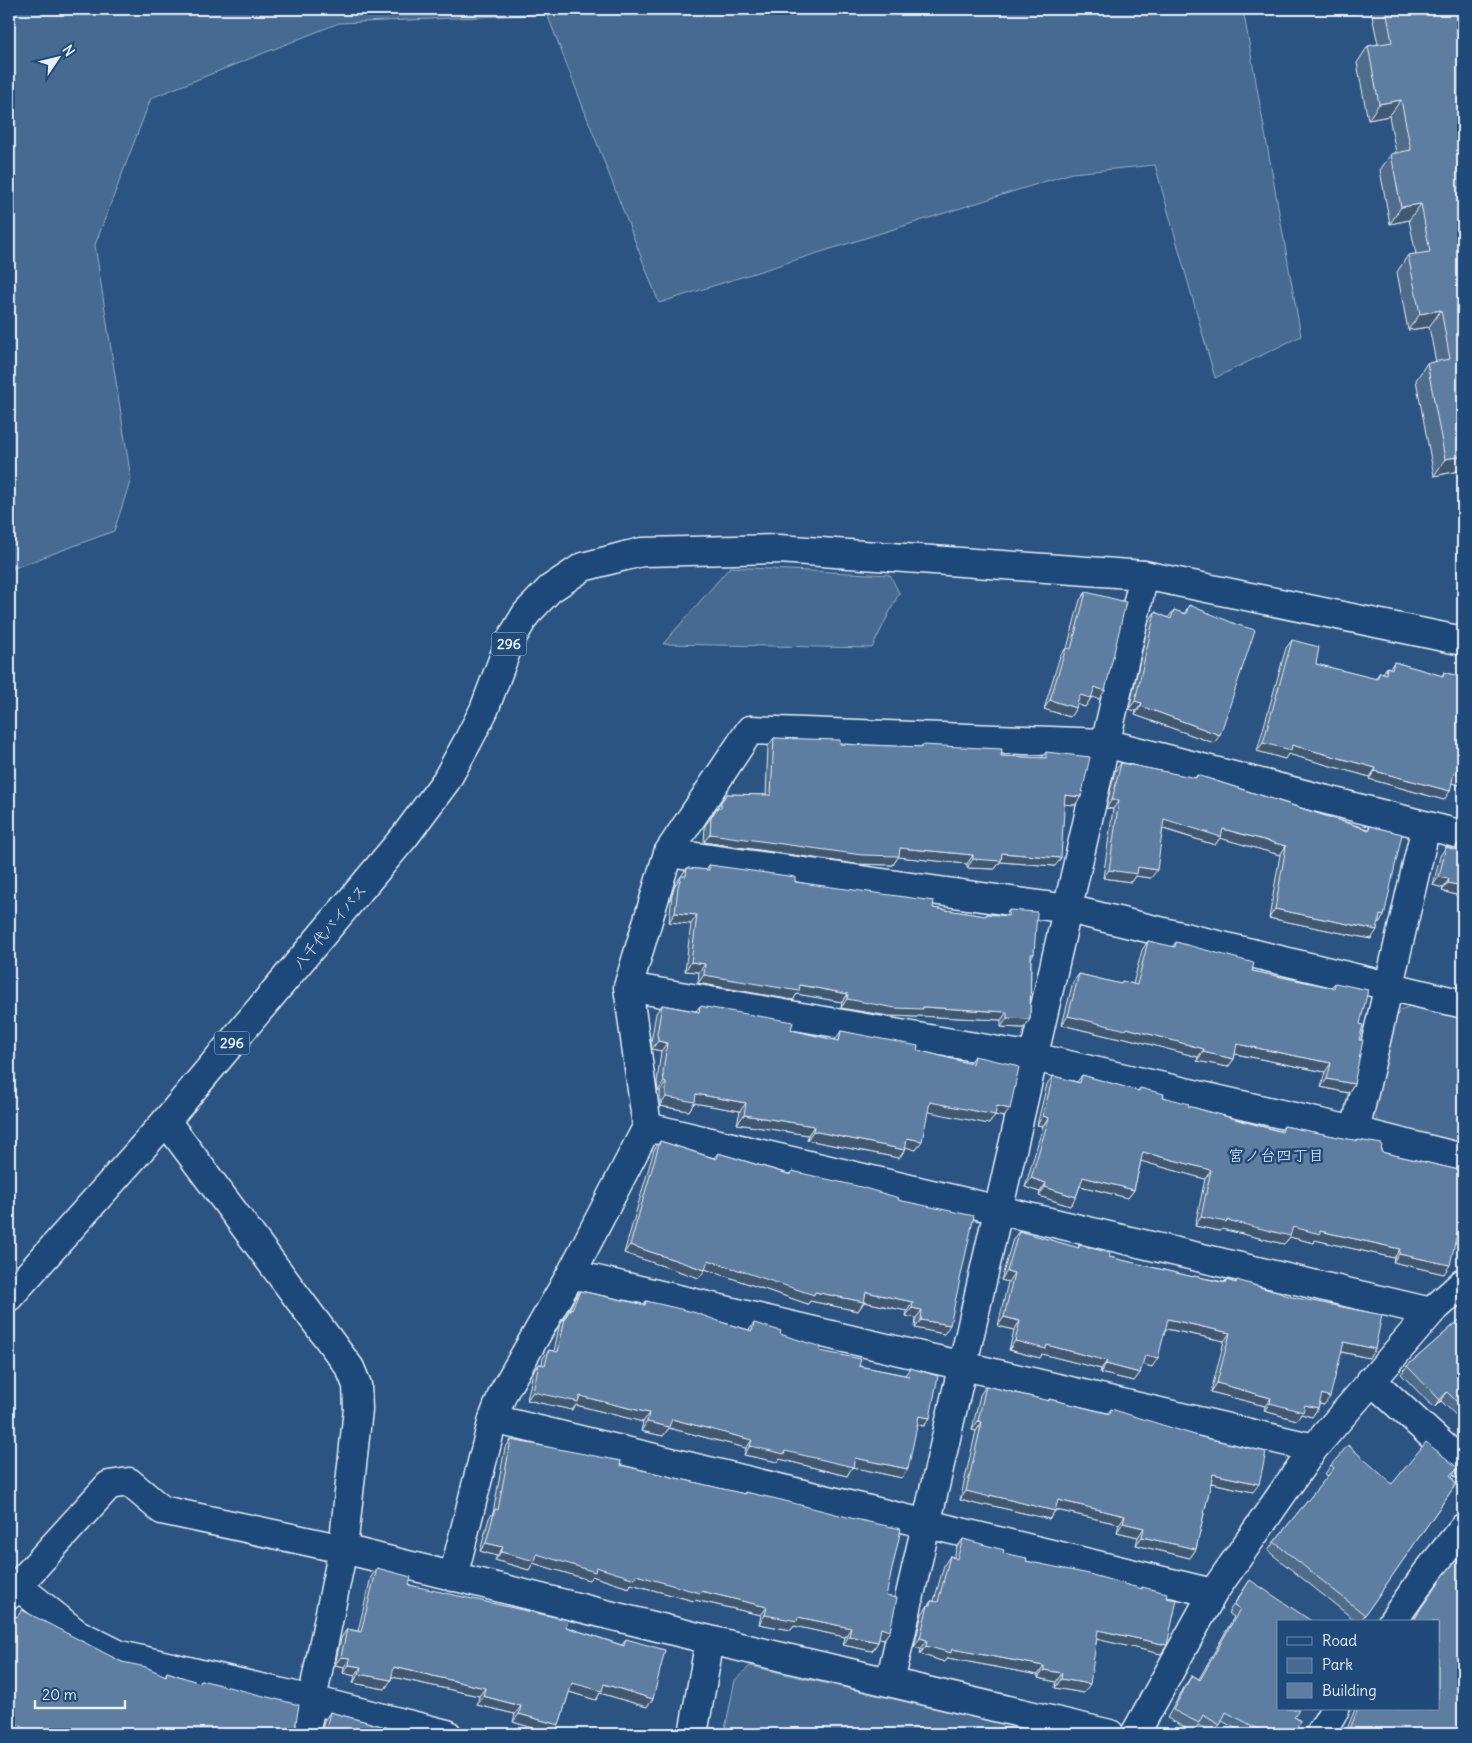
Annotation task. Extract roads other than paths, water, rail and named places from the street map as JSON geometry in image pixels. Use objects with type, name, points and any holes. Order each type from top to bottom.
[{"type":"main road","name":"八千代バイパス","points":[[9,1297],[166,1120],[405,836],[446,781],[484,710],[510,641],[526,614],[550,589],[583,567],[642,552],[779,550],[1144,575],[1463,641]]},
{"type":"main road","points":[[890,1682],[1144,575]]},
{"type":"main road","points":[[453,1577],[492,1419],[503,1393],[571,1274],[647,1127],[628,987],[668,853],[750,730],[1105,743],[1463,835]]},
{"type":"main road","points":[[1355,1131],[1426,826]]},
{"type":"main road","points":[[668,853],[1068,909],[1463,1004]]},
{"type":"main road","points":[[628,987],[1033,1057],[1355,1131],[1463,1158]]},
{"type":"main road","points":[[166,1120],[350,1368],[357,1385],[358,1409],[343,1549],[305,1734]]},
{"type":"main road","points":[[647,1127],[1431,1312]]},
{"type":"main road","points":[[571,1274],[1314,1448]]},
{"type":"main road","points":[[1134,1734],[1213,1593],[1314,1448],[1431,1312],[1463,1283]]},
{"type":"main road","points":[[1371,1380],[1463,1464]]},
{"type":"main road","points":[[492,1419],[1213,1593]]},
{"type":"main road","points":[[447,1734],[120,1655],[76,1633],[13,1590],[109,1485],[129,1482],[162,1510],[343,1549],[710,1640],[1110,1734]]},
{"type":"main road","points":[[1393,1620],[1426,1574],[1463,1528]]},
{"type":"main road","points":[[693,1734],[710,1640]]},
{"type":"main road","points":[[1320,1734],[1334,1710]]},
{"type":"district","name":"宮ノ台四丁目","points":[[1276,1155]]}]
